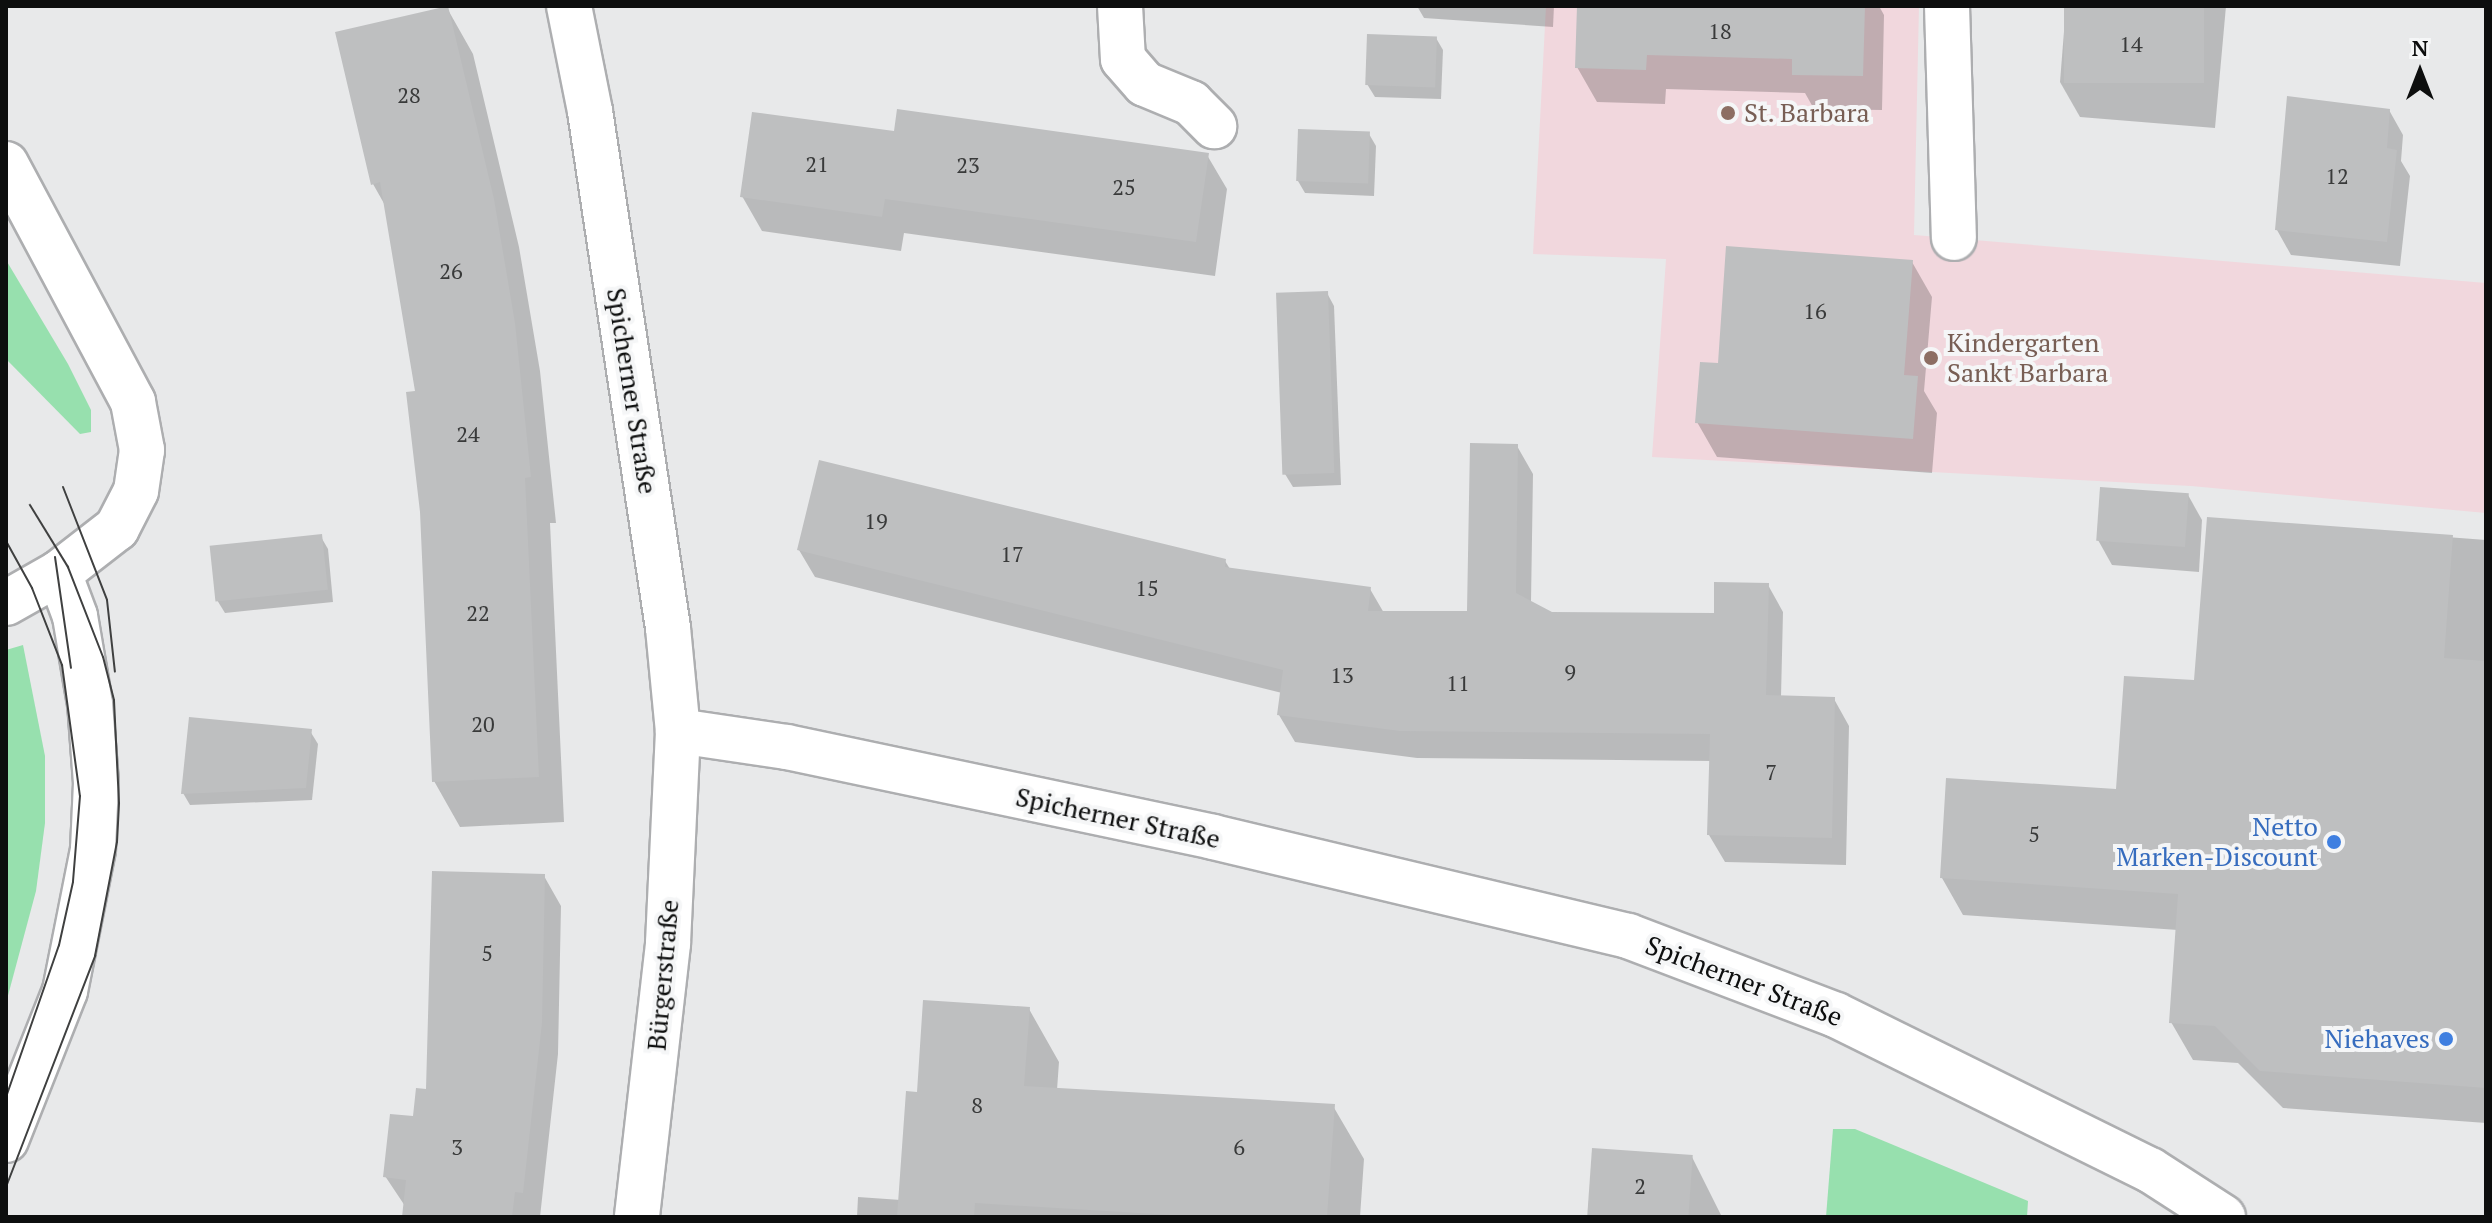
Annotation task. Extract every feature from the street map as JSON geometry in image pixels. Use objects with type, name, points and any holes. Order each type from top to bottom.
[{"type":"street","name":"Spicherner Straße","points":[[569,6],[590,111],[661,583],[678,731],[787,747],[1213,837],[1628,936],[1836,1015],[2150,1170],[2223,1217]]},
{"type":"street","points":[[1120,6],[1123,59],[1145,84],[1191,103],[1214,126]]},
{"type":"street","points":[[1947,6],[1954,238]]},
{"type":"street","points":[[6,164],[133,402],[142,450],[136,491],[117,528],[59,573],[6,603]]},
{"type":"street","points":[[6,1140],[65,991],[93,849],[92,716],[75,616],[59,573]]},
{"type":"street","name":"Bürgerstraße","points":[[637,1217],[668,944],[678,731]]},
{"type":"shaded area","points":[[1546,6],[1919,6],[1914,235],[2486,283],[2486,513],[2191,486],[1652,457],[1666,259],[1533,254]]},
{"type":"green space","points":[[6,260],[68,364],[91,410],[91,432],[80,434],[6,359]]},
{"type":"green space","points":[[23,645],[45,756],[45,823],[36,891],[6,1003],[6,650]]},
{"type":"green space","points":[[1833,1129],[1855,1129],[2028,1201],[2027,1217],[1826,1217]]},
{"type":"building","points":[[448,6],[494,199],[515,323],[531,477],[525,478],[539,777],[432,782],[420,512],[406,392],[415,391],[380,182],[371,185],[335,32]]},
{"type":"building","points":[[1577,6],[1865,6],[1863,76],[1792,75],[1792,59],[1647,55],[1646,70],[1575,68]]},
{"type":"building","points":[[2064,6],[2204,6],[2204,83],[2064,83]]},
{"type":"building","points":[[1367,34],[1437,36],[1435,87],[1365,85]]},
{"type":"building","points":[[2287,96],[2390,109],[2387,148],[2397,150],[2387,242],[2275,230]]},
{"type":"building","points":[[897,109],[1209,153],[1196,242],[885,199],[882,217],[740,197],[752,112],[894,131]]},
{"type":"building","points":[[1298,129],[1370,132],[1368,183],[1296,181]]},
{"type":"building","points":[[1726,246],[1913,260],[1904,375],[1918,376],[1913,439],[1695,423],[1700,362],[1718,363]]},
{"type":"building","points":[[1328,291],[1334,473],[1282,475],[1276,293]]},
{"type":"building","points":[[1470,443],[1518,444],[1516,593],[1552,612],[1714,613],[1714,582],[1769,583],[1766,695],[1835,697],[1832,838],[1707,835],[1710,734],[1400,731],[1277,715],[1283,670],[797,550],[819,460],[1226,559],[1225,567],[1371,587],[1368,611],[1467,611]]},
{"type":"building","points":[[2100,487],[2189,493],[2185,547],[2096,541]]},
{"type":"building","name":"Netto Marken-Discount","points":[[2207,517],[2453,535],[2444,658],[2486,661],[2486,1088],[2260,1071],[2215,1026],[2169,1023],[2178,894],[1940,878],[1946,778],[2116,789],[2124,676],[2194,680]]},
{"type":"building","points":[[322,534],[328,590],[215,602],[210,546]]},
{"type":"building","points":[[189,717],[312,729],[306,788],[181,794]]},
{"type":"building","points":[[432,871],[545,874],[542,1023],[523,1193],[515,1192],[512,1217],[402,1217],[406,1180],[383,1177],[390,1114],[413,1116],[416,1088],[426,1089]]},
{"type":"building","points":[[923,1000],[1030,1007],[1024,1086],[1335,1104],[1327,1217],[1204,1217],[975,1203],[974,1217],[897,1217],[906,1091],[917,1092]]},
{"type":"building","points":[[1592,1148],[1693,1155],[1688,1217],[1587,1217]]},
{"type":"tram line","points":[[63,487],[107,600],[115,672]]},
{"type":"tram line","points":[[6,1187],[95,956],[117,842],[119,803],[114,700],[103,657],[68,567],[30,505]]},
{"type":"tram line","points":[[6,541],[32,588],[62,665],[80,796],[73,882],[59,945],[6,1097]]},
{"type":"tram line","points":[[55,557],[71,668]]},
{"type":"place","name":"St. Barbara","points":[[1728,113]]},
{"type":"place","name":"Kindergarten Sankt Barbara","points":[[1931,358]]},
{"type":"place","name":"Netto Marken-Discount","points":[[2334,842]]},
{"type":"place","name":"Niehaves","points":[[2446,1039]]}]
